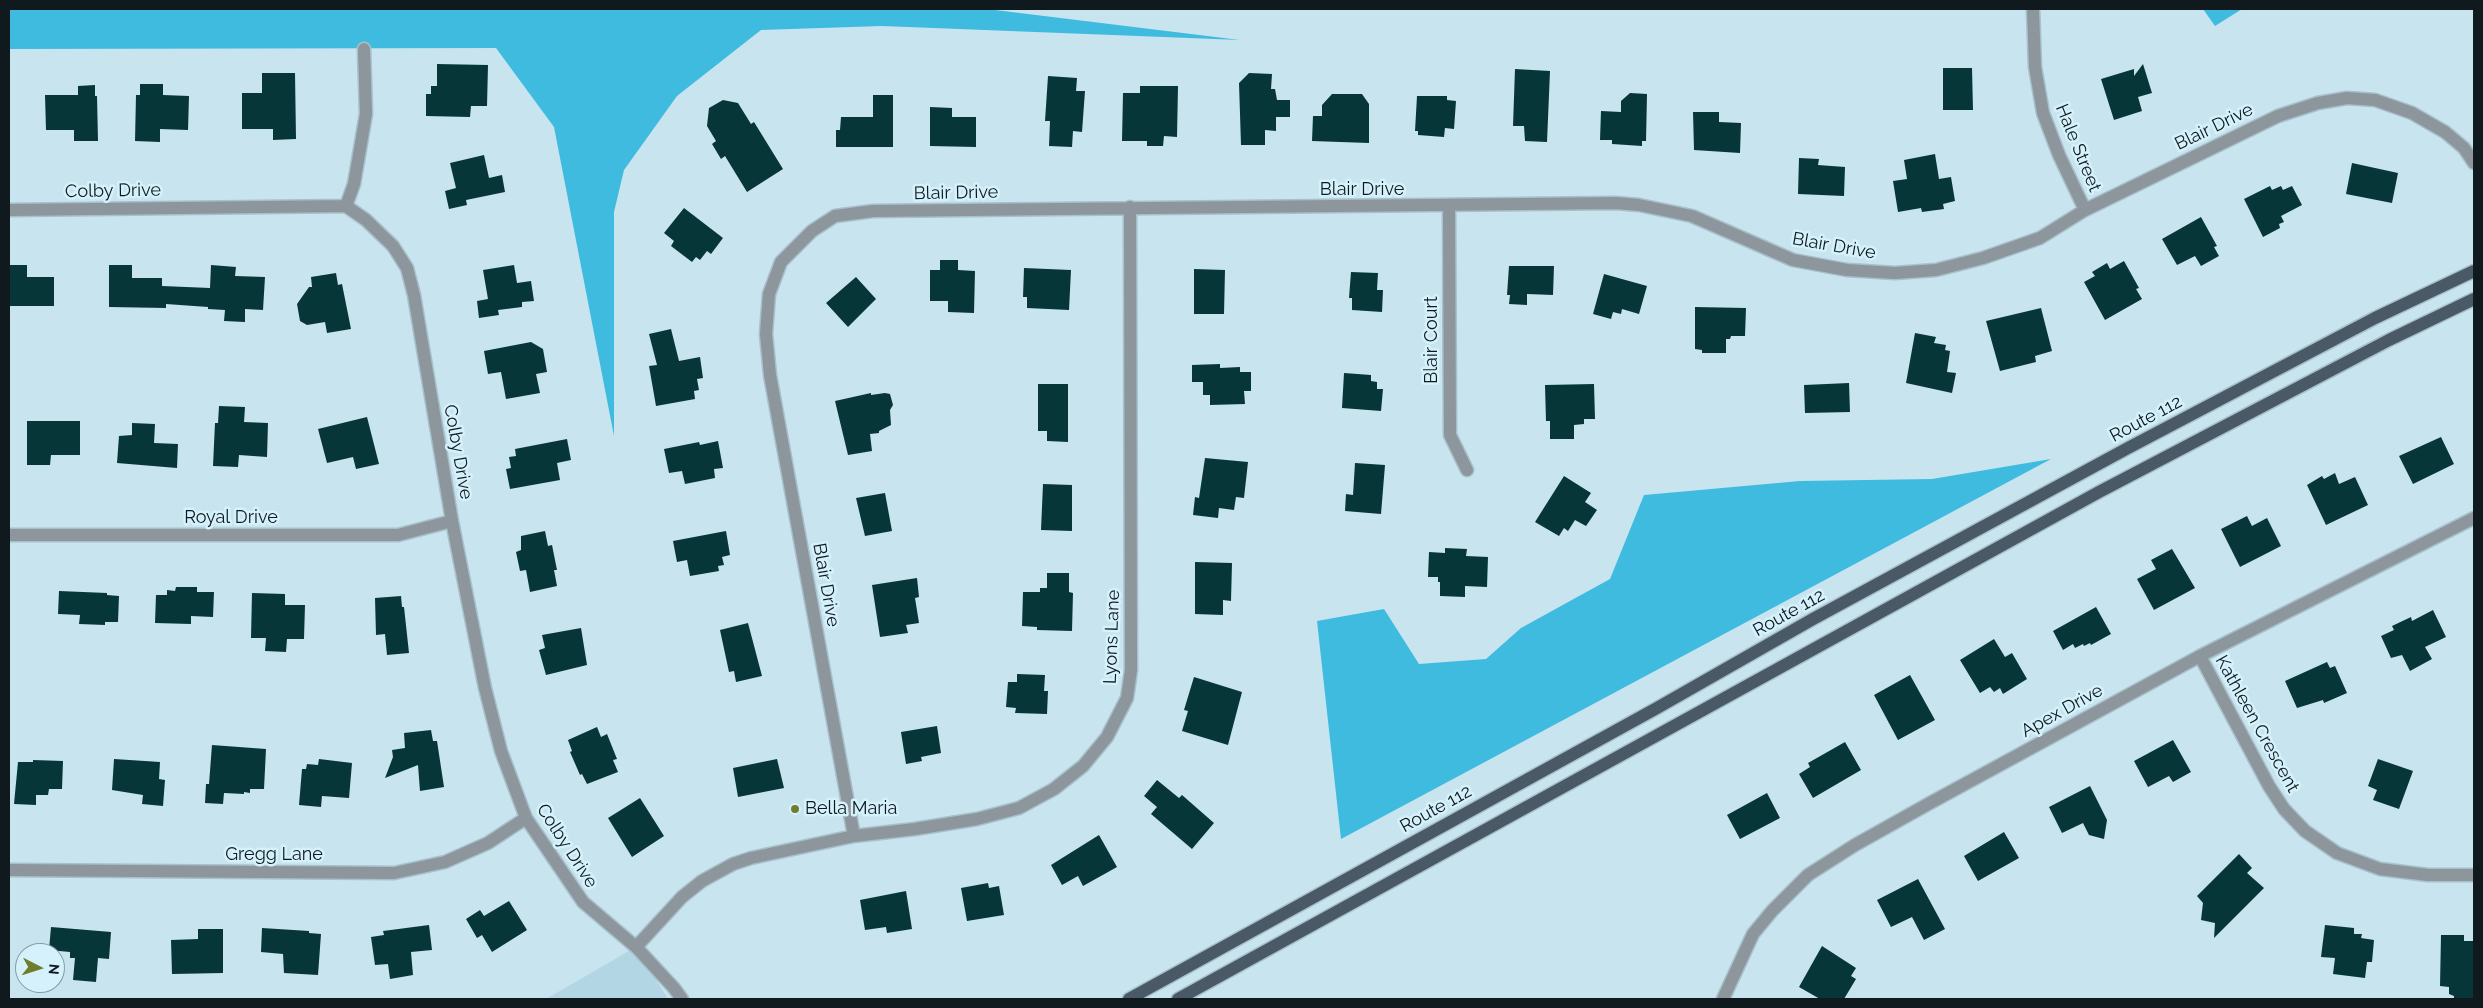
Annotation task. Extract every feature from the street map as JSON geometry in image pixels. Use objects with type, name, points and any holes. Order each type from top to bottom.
[{"type":"main road","name":"Route 112","points":[[1129,999],[1656,708],[1813,619],[2128,448],[2375,318],[2474,271]]},
{"type":"main road","points":[[1178,999],[2099,492],[2311,380],[2474,299]]},
{"type":"street","name":"Hale Street","points":[[2032,9],[2035,67],[2043,113],[2059,155],[2085,210]]},
{"type":"street","points":[[346,206],[354,184],[366,114],[364,50]]},
{"type":"street","name":"Blair Drive","points":[[854,836],[770,375],[766,334],[769,294],[781,262],[812,231],[835,216],[873,212],[1130,207],[1449,207],[1616,203],[1639,205],[1692,216],[1793,260],[1847,270],[1895,273],[1936,270],[1983,258],[2040,238],[2085,210],[2278,116],[2318,103],[2348,98],[2375,100],[2412,113],[2445,132],[2464,148],[2474,163]]},
{"type":"street","name":"Colby Drive","points":[[9,210],[346,206],[366,220],[393,246],[407,268],[414,295],[452,522],[485,688],[501,751],[526,818],[583,902],[636,948],[682,999]]},
{"type":"street","name":"Lyons Lane","points":[[636,948],[682,897],[717,871],[751,858],[854,836],[969,820],[1019,808],[1054,790],[1083,766],[1106,737],[1127,698],[1131,670],[1130,207]]},
{"type":"street","name":"Blair Court","points":[[1449,207],[1450,435],[1467,470]]},
{"type":"street","name":"Apex Drive","points":[[1723,999],[1754,934],[1772,910],[1808,875],[1855,845],[1930,803],[2200,656],[2474,518]]},
{"type":"street","name":"Royal Drive","points":[[9,534],[398,535],[452,522]]},
{"type":"street","name":"Kathleen Crescent","points":[[2200,656],[2269,786],[2284,809],[2305,831],[2338,853],[2380,868],[2428,875],[2474,874]]},
{"type":"street","name":"Gregg Lane","points":[[9,870],[394,874],[445,862],[488,843],[526,818]]},
{"type":"shaded area","points":[[9,9],[987,9],[1240,40],[882,26],[761,30],[677,96],[624,170],[614,212],[614,436],[554,127],[496,48],[9,49]]},
{"type":"shaded area","points":[[2203,9],[2242,9],[2215,26]]},
{"type":"shaded area","points":[[2051,459],[1341,839],[1317,621],[1384,609],[1419,664],[1486,659],[1521,628],[1610,579],[1644,495],[1800,481],[1932,479]]},
{"type":"shaded area","points":[[636,947],[668,999],[546,999]]},
{"type":"building","points":[[437,64],[488,65],[487,106],[471,106],[470,117],[426,116],[426,94],[431,94],[431,86],[437,86]]},
{"type":"building","points":[[2143,64],[2152,93],[2138,97],[2142,111],[2114,120],[2101,79],[2134,69],[2134,76]]},
{"type":"building","points":[[1943,68],[1972,68],[1973,110],[1943,110]]},
{"type":"building","points":[[1515,69],[1550,71],[1547,142],[1525,141],[1524,126],[1513,126]]},
{"type":"building","points":[[262,73],[295,73],[296,139],[273,140],[273,129],[242,129],[242,93],[262,93]]},
{"type":"building","points":[[1249,73],[1272,74],[1271,89],[1275,89],[1277,100],[1290,100],[1290,117],[1276,117],[1276,131],[1265,130],[1265,145],[1241,145],[1239,83]]},
{"type":"building","points":[[1048,76],[1077,78],[1076,91],[1085,91],[1082,132],[1073,131],[1072,147],[1049,146],[1050,121],[1045,121]]},
{"type":"building","points":[[140,84],[163,84],[163,95],[189,96],[188,130],[160,129],[160,142],[135,141],[136,95],[140,95]]},
{"type":"building","points":[[95,85],[98,141],[74,141],[74,130],[46,130],[45,95],[78,95],[78,86]]},
{"type":"building","points":[[1140,86],[1178,86],[1177,137],[1164,136],[1163,146],[1147,146],[1147,141],[1122,141],[1123,93],[1140,93]]},
{"type":"building","points":[[1630,93],[1647,94],[1646,141],[1642,141],[1642,146],[1612,144],[1612,140],[1600,140],[1601,111],[1621,112],[1621,101]]},
{"type":"building","points":[[1332,94],[1362,94],[1369,104],[1369,143],[1312,141],[1313,116],[1322,116],[1322,105]]},
{"type":"building","points":[[873,95],[893,95],[893,147],[836,147],[836,130],[840,130],[841,117],[873,117]]},
{"type":"building","points":[[1417,96],[1447,96],[1447,100],[1456,101],[1454,129],[1445,128],[1444,137],[1418,135],[1418,131],[1415,131]]},
{"type":"building","points":[[723,100],[738,103],[751,124],[754,122],[783,169],[747,192],[725,156],[721,159],[712,144],[716,141],[707,126],[709,108]]},
{"type":"building","points":[[930,107],[952,108],[952,117],[976,117],[976,147],[930,146]]},
{"type":"building","points":[[1693,112],[1719,112],[1719,122],[1741,123],[1740,153],[1694,150]]},
{"type":"building","points":[[1935,154],[1939,179],[1951,177],[1955,201],[1943,204],[1944,209],[1922,212],[1921,208],[1898,212],[1893,181],[1907,179],[1904,160]]},
{"type":"building","points":[[484,155],[489,178],[502,175],[505,192],[466,200],[467,205],[449,209],[445,191],[456,188],[450,163]]},
{"type":"building","points":[[1799,158],[1819,159],[1818,165],[1845,167],[1844,196],[1798,194]]},
{"type":"building","points":[[2352,163],[2398,173],[2392,203],[2346,194]]},
{"type":"building","points":[[2270,186],[2272,190],[2281,186],[2283,190],[2292,186],[2302,205],[2281,216],[2284,222],[2279,224],[2280,228],[2263,237],[2244,199]]},
{"type":"building","points":[[684,208],[723,238],[711,254],[707,251],[700,260],[696,257],[692,262],[671,246],[674,241],[664,233]]},
{"type":"building","points":[[2201,217],[2217,246],[2214,247],[2219,256],[2201,266],[2195,256],[2177,265],[2162,239]]},
{"type":"building","points":[[940,260],[958,260],[958,270],[975,271],[974,313],[948,312],[948,301],[930,301],[930,270],[940,270]]},
{"type":"building","points":[[2124,261],[2139,288],[2136,289],[2142,299],[2105,320],[2084,282],[2095,276],[2092,272],[2107,263],[2110,269]]},
{"type":"building","points":[[9,265],[27,265],[27,277],[54,277],[54,306],[9,306]]},
{"type":"building","points":[[109,265],[132,265],[132,278],[162,278],[162,286],[210,288],[211,265],[236,267],[235,276],[265,277],[263,310],[245,309],[245,322],[224,321],[225,310],[208,309],[208,307],[166,304],[166,308],[109,307]]},
{"type":"building","points":[[514,265],[517,283],[531,281],[534,301],[522,302],[522,307],[498,310],[499,315],[479,318],[477,301],[488,299],[483,270]]},
{"type":"building","points":[[1509,266],[1554,266],[1553,295],[1527,294],[1527,305],[1509,304],[1510,295],[1507,295]]},
{"type":"building","points":[[1024,268],[1071,270],[1069,310],[1027,308],[1027,297],[1023,297]]},
{"type":"building","points":[[1194,269],[1225,270],[1224,314],[1194,314]]},
{"type":"building","points":[[1351,272],[1378,273],[1377,290],[1383,290],[1382,312],[1352,310],[1352,298],[1349,298]]},
{"type":"building","points":[[336,273],[338,285],[342,284],[351,329],[327,333],[325,322],[307,325],[300,321],[297,304],[309,287],[312,287],[311,277]]},
{"type":"building","points":[[1604,274],[1647,286],[1639,314],[1622,309],[1621,314],[1613,312],[1611,319],[1593,314]]},
{"type":"building","points":[[856,277],[876,299],[848,327],[826,303]]},
{"type":"building","points":[[1695,307],[1746,308],[1745,336],[1731,336],[1730,339],[1726,339],[1726,353],[1702,353],[1702,350],[1695,349]]},
{"type":"building","points":[[2041,308],[2052,351],[2035,356],[2036,362],[2000,371],[1986,321]]},
{"type":"building","points":[[671,329],[679,361],[700,357],[703,378],[697,379],[699,390],[694,391],[695,399],[656,406],[649,366],[657,365],[649,334]]},
{"type":"building","points":[[1915,333],[1936,337],[1934,343],[1946,345],[1945,350],[1950,351],[1947,372],[1956,373],[1952,393],[1906,383]]},
{"type":"building","points":[[531,342],[543,349],[547,372],[536,374],[540,393],[506,399],[501,372],[488,374],[484,351]]},
{"type":"building","points":[[1220,364],[1220,368],[1240,367],[1240,372],[1251,372],[1251,391],[1244,391],[1245,404],[1210,405],[1210,395],[1203,395],[1203,382],[1192,382],[1192,365]]},
{"type":"building","points":[[1344,373],[1371,375],[1371,381],[1377,382],[1377,389],[1383,389],[1381,411],[1342,408]]},
{"type":"building","points":[[1849,383],[1850,412],[1805,413],[1804,385]]},
{"type":"building","points":[[1038,384],[1068,384],[1068,442],[1047,441],[1047,431],[1038,431]]},
{"type":"building","points":[[1594,384],[1595,419],[1584,419],[1584,424],[1574,425],[1574,439],[1550,439],[1550,421],[1546,421],[1545,385]]},
{"type":"building","points":[[871,393],[871,395],[890,394],[893,405],[890,410],[891,425],[879,431],[879,433],[870,434],[872,451],[848,455],[835,401]]},
{"type":"building","points":[[219,406],[245,407],[244,422],[268,423],[267,457],[239,455],[238,467],[213,466],[215,423],[218,423]]},
{"type":"building","points":[[367,417],[379,464],[356,469],[353,457],[327,463],[318,429]]},
{"type":"building","points":[[27,421],[80,421],[80,455],[51,455],[50,465],[27,465]]},
{"type":"building","points":[[132,423],[155,424],[154,443],[178,444],[177,468],[117,463],[119,436],[132,435]]},
{"type":"building","points":[[2441,437],[2454,464],[2413,484],[2399,456]]},
{"type":"building","points":[[567,439],[571,460],[557,463],[560,480],[510,489],[506,469],[511,468],[509,457],[516,456],[515,449]]},
{"type":"building","points":[[718,441],[723,468],[714,469],[715,478],[685,484],[682,471],[669,473],[664,449],[699,442],[700,445]]},
{"type":"building","points":[[1205,458],[1248,462],[1244,498],[1236,497],[1234,510],[1219,508],[1218,518],[1193,515],[1195,497],[1199,498]]},
{"type":"building","points":[[1355,463],[1385,465],[1381,514],[1345,511],[1346,494],[1353,495]]},
{"type":"building","points":[[2335,473],[2339,484],[2355,477],[2368,505],[2326,525],[2307,485],[2322,476],[2324,479]]},
{"type":"building","points":[[1564,476],[1591,493],[1585,502],[1597,510],[1586,526],[1575,520],[1568,531],[1564,528],[1559,536],[1535,522]]},
{"type":"building","points":[[1043,484],[1072,485],[1072,531],[1041,530]]},
{"type":"building","points":[[885,493],[892,531],[865,536],[856,498]]},
{"type":"building","points":[[2247,516],[2252,526],[2267,518],[2281,546],[2240,567],[2221,529]]},
{"type":"building","points":[[545,531],[548,546],[552,545],[557,570],[554,570],[557,586],[530,592],[526,570],[520,571],[516,552],[521,550],[521,536]]},
{"type":"building","points":[[726,531],[730,555],[722,557],[724,565],[718,566],[719,571],[690,576],[687,560],[677,562],[673,541]]},
{"type":"building","points":[[1445,548],[1467,549],[1466,556],[1488,557],[1487,587],[1465,586],[1465,597],[1440,596],[1438,577],[1428,577],[1429,552],[1445,553]]},
{"type":"building","points":[[2172,549],[2195,588],[2154,610],[2137,579],[2156,569],[2151,560]]},
{"type":"building","points":[[1195,562],[1232,563],[1231,601],[1223,600],[1223,615],[1195,614]]},
{"type":"building","points":[[1047,573],[1069,573],[1069,592],[1073,593],[1072,631],[1037,630],[1037,627],[1022,626],[1023,592],[1040,592],[1040,588],[1047,588]]},
{"type":"building","points":[[917,578],[919,597],[915,598],[919,623],[906,625],[908,633],[880,637],[872,585]]},
{"type":"building","points":[[176,587],[197,587],[197,592],[214,592],[213,617],[191,616],[191,624],[155,623],[156,595],[167,595],[167,590],[175,591]]},
{"type":"building","points":[[59,591],[107,593],[107,595],[119,596],[118,622],[105,622],[105,625],[79,624],[80,615],[58,614]]},
{"type":"building","points":[[252,593],[285,594],[285,605],[305,605],[304,639],[287,639],[286,652],[265,651],[266,638],[251,638]]},
{"type":"building","points":[[401,596],[409,653],[387,655],[385,634],[376,635],[375,598]]},
{"type":"building","points":[[2096,607],[2111,634],[2091,645],[2090,643],[2084,646],[2083,644],[2075,648],[2073,644],[2063,650],[2053,631]]},
{"type":"building","points":[[2433,610],[2446,637],[2425,647],[2432,659],[2410,671],[2402,655],[2391,658],[2381,636],[2394,630],[2392,626],[2411,617],[2412,621]]},
{"type":"building","points":[[748,623],[762,676],[736,682],[734,671],[729,672],[720,630]]},
{"type":"building","points":[[581,628],[587,665],[546,675],[539,650],[545,648],[542,635]]},
{"type":"building","points":[[1994,639],[2005,657],[2012,653],[2027,679],[2003,694],[2000,688],[1994,692],[1990,687],[1980,693],[1960,660]]},
{"type":"building","points":[[2327,662],[2330,668],[2335,666],[2347,693],[2324,703],[2323,700],[2297,708],[2285,681]]},
{"type":"building","points":[[1017,674],[1045,675],[1044,691],[1048,691],[1047,714],[1015,713],[1016,708],[1006,707],[1008,682],[1017,682]]},
{"type":"building","points":[[1910,675],[1935,720],[1898,740],[1874,695]]},
{"type":"building","points":[[1194,677],[1242,692],[1228,745],[1182,731],[1188,711],[1184,710]]},
{"type":"building","points":[[937,726],[941,753],[921,757],[922,761],[906,764],[901,732]]},
{"type":"building","points":[[597,727],[601,737],[607,734],[617,759],[613,760],[618,772],[587,784],[582,774],[580,775],[570,752],[572,751],[568,740]]},
{"type":"building","points":[[431,730],[433,741],[437,741],[444,787],[420,791],[418,765],[385,778],[393,757],[392,750],[405,748],[404,733]]},
{"type":"building","points":[[2173,740],[2191,772],[2173,782],[2169,776],[2148,787],[2134,761]]},
{"type":"building","points":[[1845,742],[1861,770],[1813,798],[1799,774],[1810,767],[1808,763]]},
{"type":"building","points":[[212,745],[266,749],[264,789],[250,789],[250,793],[244,792],[244,794],[224,793],[223,804],[205,803],[206,784],[209,784]]},
{"type":"building","points":[[114,759],[160,762],[159,779],[165,780],[163,806],[142,804],[143,795],[112,790]]},
{"type":"building","points":[[319,759],[352,763],[349,798],[322,796],[321,807],[299,805],[302,769],[306,769],[307,764],[318,765]]},
{"type":"building","points":[[777,759],[784,788],[738,797],[733,768]]},
{"type":"building","points":[[2378,759],[2413,771],[2399,809],[2373,800],[2377,790],[2368,786]]},
{"type":"building","points":[[33,760],[63,761],[62,789],[49,789],[48,795],[36,795],[36,805],[14,804],[18,762],[33,762]]},
{"type":"building","points":[[1157,780],[1179,798],[1182,795],[1214,823],[1192,849],[1151,814],[1157,807],[1144,796]]},
{"type":"building","points":[[2090,786],[2107,820],[2104,839],[2089,835],[2083,823],[2062,833],[2049,807]]},
{"type":"building","points":[[1767,793],[1780,818],[1740,839],[1727,815]]},
{"type":"building","points":[[640,798],[664,836],[632,857],[608,818]]},
{"type":"building","points":[[2004,832],[2019,858],[1978,881],[1964,856]]},
{"type":"building","points":[[1099,835],[1117,867],[1083,886],[1078,876],[1062,885],[1051,865]]},
{"type":"building","points":[[2239,854],[2252,868],[2247,873],[2264,888],[2214,938],[2215,923],[2201,920],[2203,903],[2197,896]]},
{"type":"building","points":[[1918,879],[1945,929],[1924,940],[1912,917],[1891,927],[1877,900]]},
{"type":"building","points":[[988,883],[989,888],[999,886],[1004,915],[967,921],[961,888]]},
{"type":"building","points":[[906,891],[912,929],[887,933],[886,927],[865,930],[860,900]]},
{"type":"building","points":[[509,901],[527,930],[492,952],[482,935],[477,938],[466,919],[480,910],[484,916]]},
{"type":"building","points":[[429,925],[432,950],[411,952],[413,975],[390,979],[388,964],[375,965],[371,937],[384,935],[383,931]]},
{"type":"building","points":[[2325,925],[2354,928],[2354,934],[2362,934],[2361,938],[2374,940],[2372,962],[2367,962],[2365,978],[2333,974],[2335,958],[2321,957]]},
{"type":"building","points":[[51,927],[111,932],[109,959],[98,958],[96,982],[73,980],[75,958],[70,958],[70,952],[65,952],[65,943],[50,943]]},
{"type":"building","points":[[262,928],[309,931],[309,933],[321,934],[318,975],[284,973],[283,954],[261,952]]},
{"type":"building","points":[[198,929],[223,929],[223,973],[172,974],[171,940],[198,939]]},
{"type":"building","points":[[2441,935],[2464,935],[2464,941],[2473,941],[2474,999],[2454,999],[2454,996],[2449,994],[2449,987],[2440,986]]},
{"type":"building","points":[[1822,946],[1856,968],[1851,976],[1856,979],[1844,999],[1820,999],[1799,987]]},
{"type":"place","name":"Bella Maria","points":[[795,809]]}]
